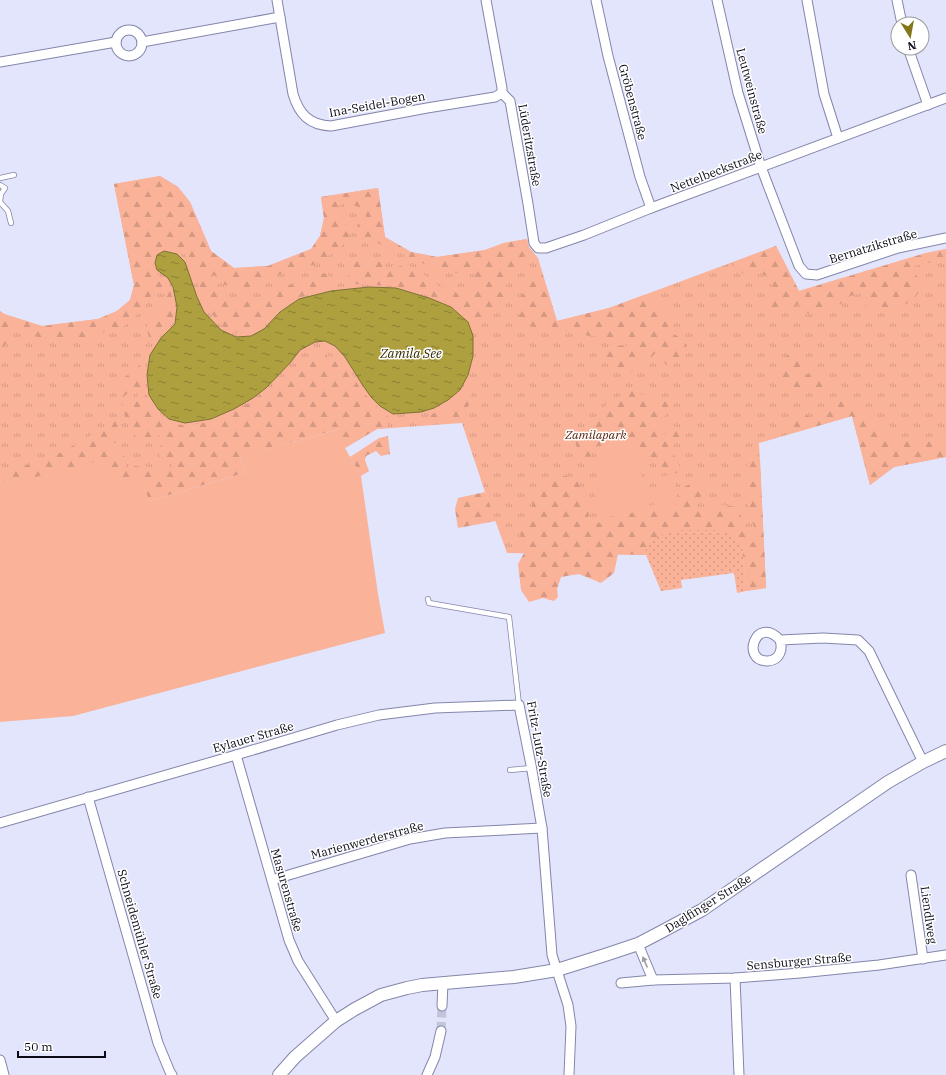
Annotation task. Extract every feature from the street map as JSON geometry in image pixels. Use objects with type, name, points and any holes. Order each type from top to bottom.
[{"type":"street","name":"Ina-Seidel-Bogen","points":[[277,0],[293,94],[300,111],[311,121],[317,124],[331,126],[495,97],[502,93]]},
{"type":"street","name":"Lüderitzstraße","points":[[486,0],[502,93],[510,101],[528,204]]},
{"type":"street","name":"Gröbenstraße","points":[[596,0],[608,56],[640,176],[651,208]]},
{"type":"street","name":"Leutweinstraße","points":[[717,0],[738,93],[760,167],[799,266],[806,274]]},
{"type":"street","points":[[808,0],[824,94],[838,138]]},
{"type":"street","points":[[897,0],[900,16]]},
{"type":"street","points":[[142,42],[280,17]]},
{"type":"street","points":[[133,30],[140,35],[142,42],[138,53],[131,56],[123,55],[117,49],[116,42],[117,37],[122,32],[133,30]]},
{"type":"street","points":[[0,62],[116,42]]},
{"type":"street","points":[[911,56],[928,105]]},
{"type":"street","name":"Nettelbeckstraße","points":[[528,204],[534,243],[538,248],[546,248],[946,98]]},
{"type":"street","name":"Bernatzikstraße","points":[[806,274],[816,275],[898,248],[946,238]]},
{"type":"street","points":[[780,640],[823,638],[858,640],[869,652],[923,762]]},
{"type":"street","name":"Eylauer Straße","points":[[0,823],[337,725],[380,715],[435,708],[519,704]]},
{"type":"street","name":"Fritz-Lutz-Straße","points":[[519,704],[542,828],[552,955],[568,1006],[571,1026],[569,1075]]},
{"type":"street","name":"Daglfinger Straße","points":[[279,1075],[295,1057],[336,1021],[355,1008],[381,995],[407,988],[443,983],[514,977],[557,970],[638,944],[702,910],[882,786],[923,762],[946,751]]},
{"type":"street","name":"Masurenstraße","points":[[236,755],[288,940],[298,961],[336,1021]]},
{"type":"street","name":"Schneidemühler Straße","points":[[88,797],[158,1043],[172,1075]]},
{"type":"street","name":"Marienwerderstraße","points":[[272,880],[410,839],[445,833],[542,828]]},
{"type":"street","name":"Liendlweg","points":[[911,875],[923,959]]},
{"type":"street","points":[[638,944],[653,980]]},
{"type":"street","name":"Sensburger Straße","points":[[621,983],[653,980],[736,978],[833,970],[946,955]]},
{"type":"street","points":[[736,978],[739,1075]]},
{"type":"street","points":[[442,1006],[443,983]]},
{"type":"street","points":[[427,1075],[435,1057],[441,1031]]},
{"type":"street","points":[[0,1060],[4,1075]]},
{"type":"lane","points":[[0,178],[14,175]]},
{"type":"lane","points":[[0,185],[5,188],[1,194],[0,202],[8,211],[11,222]]},
{"type":"lane","name":"Fritz-Lutz-Straße","points":[[428,599],[429,603],[437,605],[509,617],[519,704]]},
{"type":"lane","points":[[510,770],[532,768]]},
{"type":"green space","name":"Zamilapark","points":[[160,176],[178,187],[190,202],[211,251],[234,268],[268,266],[311,249],[320,236],[324,218],[321,197],[378,188],[385,237],[411,252],[437,257],[485,250],[504,243],[527,239],[529,247],[538,258],[557,321],[609,308],[776,246],[799,291],[926,253],[946,249],[946,457],[894,467],[870,485],[852,416],[759,443],[766,588],[746,591],[742,544],[646,548],[646,555],[507,553],[462,423],[377,429],[345,448],[339,429],[240,457],[149,501],[114,480],[20,481],[0,483],[0,311],[4,314],[42,326],[98,319],[117,311],[130,300],[134,285],[114,184]]},
{"type":"green space","points":[[160,176],[178,187],[190,202],[211,251],[234,268],[268,266],[311,249],[320,236],[324,218],[321,197],[378,188],[385,237],[411,252],[437,257],[485,250],[504,243],[527,239],[529,247],[519,268],[508,284],[499,291],[507,298],[505,307],[499,313],[491,312],[485,320],[475,323],[452,305],[430,296],[395,286],[354,284],[348,276],[351,261],[368,258],[383,263],[386,271],[392,271],[400,266],[425,275],[439,286],[452,288],[461,298],[476,288],[473,282],[477,274],[438,270],[362,236],[357,228],[358,224],[366,223],[366,214],[363,208],[342,204],[336,208],[335,215],[346,226],[351,239],[324,259],[313,265],[297,267],[248,288],[240,289],[225,285],[219,277],[211,275],[213,283],[225,295],[240,303],[254,300],[286,286],[324,273],[331,277],[330,290],[295,298],[283,297],[261,325],[248,332],[235,333],[221,325],[208,309],[200,292],[196,278],[183,251],[164,248],[154,253],[152,269],[168,285],[175,306],[172,324],[159,337],[150,340],[146,328],[166,302],[165,294],[152,292],[149,301],[133,319],[118,331],[105,332],[96,337],[55,340],[28,335],[10,329],[4,332],[3,335],[9,341],[0,348],[0,311],[4,314],[42,326],[98,319],[117,311],[130,300],[134,285],[114,184]]},
{"type":"green space","points":[[776,246],[799,291],[926,253],[946,249],[946,260],[940,260],[908,268],[918,277],[922,286],[915,298],[903,306],[875,311],[865,306],[865,292],[850,296],[843,303],[804,314],[798,304],[790,311],[773,312],[758,310],[756,306],[780,294],[780,289],[772,286],[766,276],[755,270],[744,274],[731,263]]},
{"type":"green space","points":[[543,276],[557,321],[609,308],[644,295],[650,301],[661,307],[672,318],[668,331],[679,337],[687,345],[683,355],[666,365],[661,357],[666,348],[661,347],[650,359],[641,362],[637,370],[625,375],[612,367],[602,354],[609,346],[628,345],[628,339],[545,330],[531,326],[519,317],[520,300],[528,281]]},
{"type":"green space","points":[[792,352],[798,353],[803,374],[816,374],[823,376],[834,383],[831,390],[820,388],[804,392],[790,392],[780,384],[780,373],[783,367],[783,358]]},
{"type":"green space","points":[[327,356],[342,357],[361,389],[372,402],[388,416],[388,428],[377,429],[345,448],[339,429],[240,457],[245,473],[149,501],[140,475],[114,480],[20,481],[0,483],[0,469],[16,469],[58,454],[97,432],[114,418],[122,442],[107,444],[103,450],[121,454],[125,457],[126,467],[136,466],[159,471],[173,471],[171,463],[164,462],[160,459],[160,448],[164,440],[158,435],[142,441],[137,437],[128,426],[122,406],[126,400],[138,399],[136,389],[130,385],[127,394],[122,398],[119,380],[137,370],[142,357],[146,359],[144,376],[146,395],[155,410],[168,421],[185,426],[209,422],[234,412],[252,401],[300,364]]},
{"type":"green space","points":[[631,390],[650,397],[663,397],[671,408],[655,429],[662,435],[676,429],[680,433],[681,439],[675,442],[672,449],[677,463],[683,469],[683,474],[663,471],[650,459],[638,459],[634,439],[595,447],[589,457],[579,456],[574,437],[587,424],[598,419],[607,403]]},
{"type":"green space","points":[[465,393],[471,393],[470,403],[462,416],[453,420],[443,421],[428,419],[430,414],[449,407]]},
{"type":"green space","points":[[840,400],[853,403],[898,441],[920,439],[946,443],[946,457],[894,467],[870,485],[852,416],[793,433],[791,424],[792,414],[806,414],[813,421]]},
{"type":"green space","points":[[340,429],[345,448],[361,476],[385,633],[73,716],[0,722],[0,483],[20,481],[106,459],[114,480],[140,475],[149,501],[245,473],[240,457]]},
{"type":"green space","points":[[388,436],[390,454],[381,456],[376,451],[366,456],[365,460],[369,471],[361,476],[350,457],[379,438]]},
{"type":"green space","points":[[635,439],[644,489],[658,487],[656,478],[673,474],[679,504],[661,508],[660,501],[647,503],[648,510],[608,517],[607,510],[589,514],[587,507],[597,505],[592,478],[600,476],[595,447]]},
{"type":"green space","points":[[760,459],[766,588],[746,591],[742,544],[646,548],[646,555],[618,554],[614,573],[601,583],[579,574],[561,577],[557,589],[558,597],[554,601],[543,598],[529,602],[521,590],[518,564],[524,553],[520,531],[532,514],[532,498],[540,481],[558,474],[575,479],[583,489],[589,514],[588,519],[600,523],[608,517],[648,510],[651,505],[657,504],[661,508],[679,504],[677,497],[680,490],[692,484],[704,481],[706,488],[696,505],[698,511],[722,505],[737,507],[749,541],[755,543],[754,527],[745,486],[745,467],[752,460]]},
{"type":"green space","points":[[485,492],[496,521],[458,528],[455,509],[458,498]]},
{"type":"green space","points":[[682,530],[720,530],[731,535],[742,544],[746,591],[737,593],[734,573],[681,580],[682,588],[661,591],[646,555],[646,548],[649,542],[660,535]]},
{"type":"water","name":"Zamila See","points":[[164,251],[177,254],[185,262],[197,297],[204,312],[221,330],[236,337],[251,336],[264,329],[280,312],[299,299],[331,291],[369,287],[396,288],[429,298],[451,307],[468,322],[473,336],[473,356],[468,375],[460,390],[448,400],[434,408],[421,412],[393,414],[380,406],[371,397],[345,357],[335,346],[325,341],[315,342],[300,350],[290,363],[266,388],[253,398],[234,409],[211,419],[185,423],[169,419],[158,409],[149,395],[147,375],[150,355],[161,338],[175,324],[177,307],[173,287],[168,278],[157,270],[155,263],[157,255]]},
{"type":"tunnel","points":[[441,1031],[442,1006]]}]
